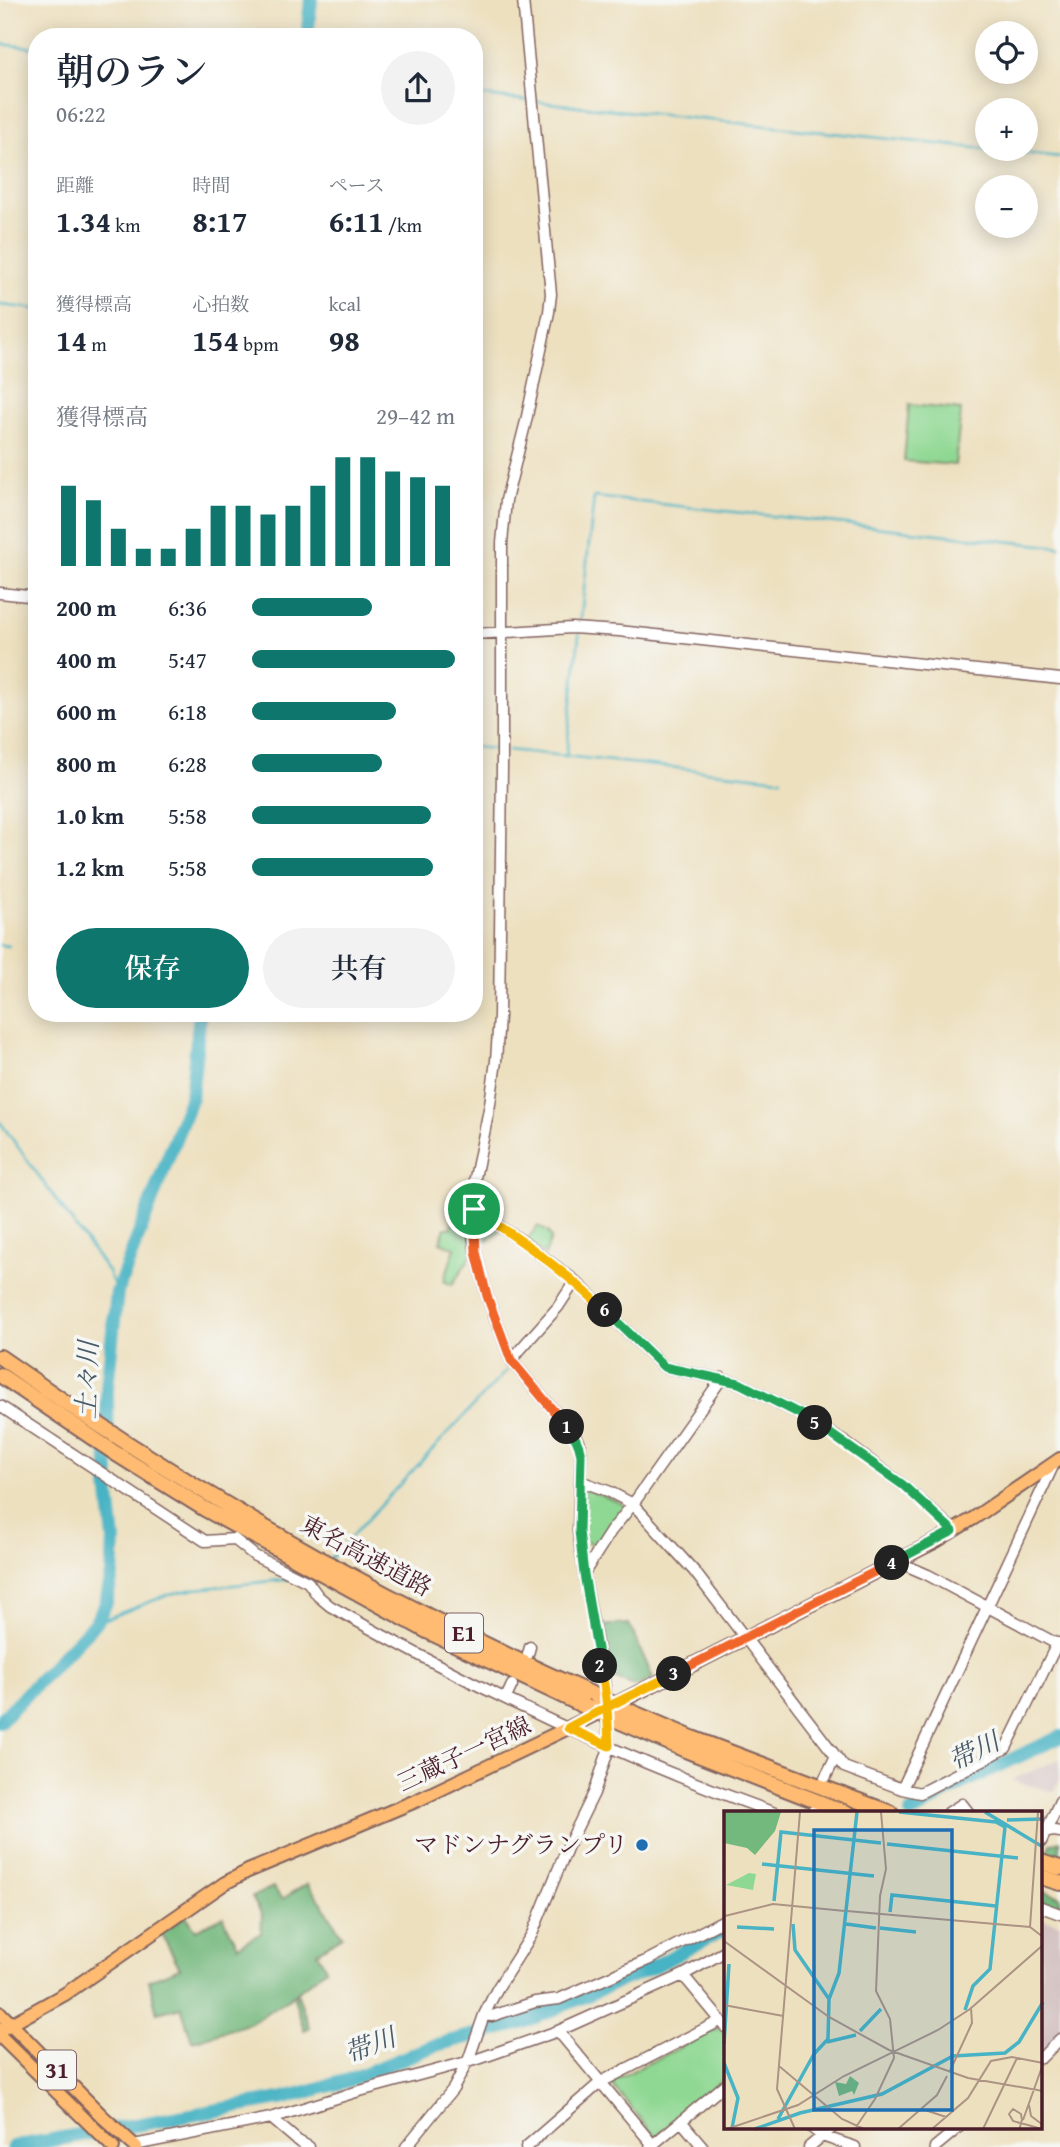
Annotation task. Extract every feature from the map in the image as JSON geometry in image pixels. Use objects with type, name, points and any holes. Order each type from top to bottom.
[{"type":"highway","name":"東名高速道路","points":[[0,1357],[100,1426],[244,1513],[330,1571]]},
{"type":"highway","name":"東名高速道路","points":[[0,1376],[115,1453],[236,1526],[482,1643],[596,1704],[885,1811]]},
{"type":"highway","name":"東名高速道路","points":[[624,1716],[688,1751],[842,1811]]},
{"type":"highway","points":[[1042,1862],[1060,1868]]},
{"type":"highway","points":[[1042,1877],[1060,1883]]},
{"type":"main road","name":"三蔵子一宮線","points":[[6,2027],[65,1994],[225,1883],[418,1800],[568,1728],[596,1704],[746,1638],[953,1531],[1057,1461]]},
{"type":"main road","name":"31","points":[[0,2013],[6,2027],[135,2146]]},
{"type":"main road","name":"31","points":[[0,2036],[113,2147]]},
{"type":"street","points":[[406,2147],[453,2089],[470,2057],[484,2015],[497,1989],[532,1934],[567,1847],[594,1793],[609,1746],[596,1704],[606,1687],[584,1574],[579,1531],[579,1445],[575,1436],[511,1360],[487,1296],[476,1252],[475,1178],[491,1104],[499,1027],[502,543],[506,500],[526,421],[551,294],[523,0]]},
{"type":"street","points":[[0,593],[28,596]]},
{"type":"street","points":[[483,634],[572,628],[619,631],[1060,680]]},
{"type":"street","points":[[474,1209],[575,1281],[664,1367],[739,1383],[800,1414],[846,1443],[903,1485],[953,1531]]},
{"type":"street","points":[[511,1360],[558,1307],[575,1281]]},
{"type":"street","points":[[584,1574],[611,1531],[634,1504],[722,1378]]},
{"type":"street","points":[[0,1406],[205,1541],[234,1539],[255,1556],[308,1582],[330,1606],[470,1682],[684,1779],[770,1811]]},
{"type":"street","points":[[902,1789],[1057,1461]]},
{"type":"street","points":[[580,1481],[634,1504],[694,1572],[844,1766],[902,1789],[920,1793],[1006,1748],[1059,1644],[896,1561]]},
{"type":"street","points":[[506,1698],[512,1685]]},
{"type":"street","points":[[825,1778],[836,1756]]},
{"type":"street","points":[[1060,1801],[1043,1832],[1060,1832]]},
{"type":"street","points":[[951,1811],[962,1804],[967,1811]]},
{"type":"street","points":[[1042,1907],[1060,1914]]},
{"type":"street","points":[[484,2015],[492,2016],[535,2002],[559,2000],[648,1960],[724,1920]]},
{"type":"street","points":[[135,2146],[271,2119],[558,2031],[683,1975],[724,1952]]},
{"type":"street","points":[[526,2147],[601,2082],[723,2024],[683,1975]]},
{"type":"street","points":[[558,2031],[652,2146],[724,2086]]},
{"type":"street","points":[[1042,2057],[1060,2039]]},
{"type":"street","points":[[271,2119],[309,2147]]},
{"type":"street","points":[[681,2121],[703,2147]]},
{"type":"street","points":[[814,2130],[822,2136],[855,2147]]},
{"type":"street","points":[[809,2147],[830,2130]]},
{"type":"street","points":[[935,2147],[956,2130]]},
{"type":"shaded area","points":[[1060,1759],[1060,1779],[1054,1792],[1011,1780]]},
{"type":"shaded area","points":[[1042,1918],[1060,1924],[1060,2032],[1042,2052]]},
{"type":"green space","points":[[909,405],[961,410],[955,465],[904,461]]},
{"type":"green space","points":[[481,1217],[501,1230],[481,1244],[477,1220]]},
{"type":"green space","points":[[454,1218],[470,1218],[472,1254],[452,1285],[444,1281],[455,1248],[440,1242],[445,1228],[451,1228]]},
{"type":"green space","points":[[538,1226],[548,1232],[551,1238],[545,1255],[526,1241]]},
{"type":"green space","points":[[583,1490],[625,1507],[597,1546],[584,1541]]},
{"type":"green space","points":[[629,1624],[653,1678],[636,1687],[607,1675],[597,1626]]},
{"type":"green space","points":[[1060,1841],[1060,1862],[1045,1857],[1051,1844]]},
{"type":"green space","points":[[307,1884],[342,1936],[317,1952],[326,1969],[251,2023],[192,2041],[181,2007],[157,2013],[149,1980],[180,1968],[161,1933],[186,1916],[196,1930],[223,1917],[238,1946],[261,1933],[262,1915],[252,1897],[273,1887],[282,1899]]},
{"type":"green space","points":[[1042,1890],[1060,1897],[1060,1907],[1042,1901]]},
{"type":"green space","points":[[298,1994],[309,2028],[304,2030],[294,1998]]},
{"type":"green space","points":[[717,2029],[724,2032],[724,2079],[657,2136],[611,2084],[612,2081]]},
{"type":"waterway","name":"土々川","points":[[308,28],[311,0]]},
{"type":"waterway","points":[[0,44],[28,47]]},
{"type":"waterway","points":[[483,96],[1060,157]]},
{"type":"waterway","points":[[0,305],[28,308]]},
{"type":"waterway","points":[[566,756],[594,497],[1060,547]]},
{"type":"waterway","points":[[483,748],[495,749]]},
{"type":"waterway","points":[[508,750],[781,779]]},
{"type":"waterway","points":[[0,945],[9,946]]},
{"type":"waterway","name":"土々川","points":[[0,1721],[95,1623],[106,1603],[112,1575],[114,1540],[108,1485],[107,1388],[117,1292],[191,1097],[199,1022]]},
{"type":"waterway","points":[[0,1122],[108,1272],[117,1292]]},
{"type":"waterway","points":[[330,1559],[509,1368]]},
{"type":"waterway","points":[[95,1623],[170,1594],[292,1579]]},
{"type":"waterway","name":"帯川","points":[[914,1811],[962,1783],[1060,1737]]},
{"type":"waterway","name":"帯川","points":[[13,2147],[285,2098],[349,2080],[436,2045],[521,2023],[655,1966],[724,1929]]},
{"type":"place","name":"マドンナグランプリ","points":[[642,1845]]},
{"type":"route","points":[[474,1209],[476,1252],[487,1296],[511,1360],[575,1436],[581,1455],[579,1531],[584,1574],[606,1687],[606,1707],[609,1746],[568,1728],[606,1707],[953,1531],[903,1485],[846,1443],[800,1414],[739,1383],[664,1367],[575,1281],[474,1209]]}]
